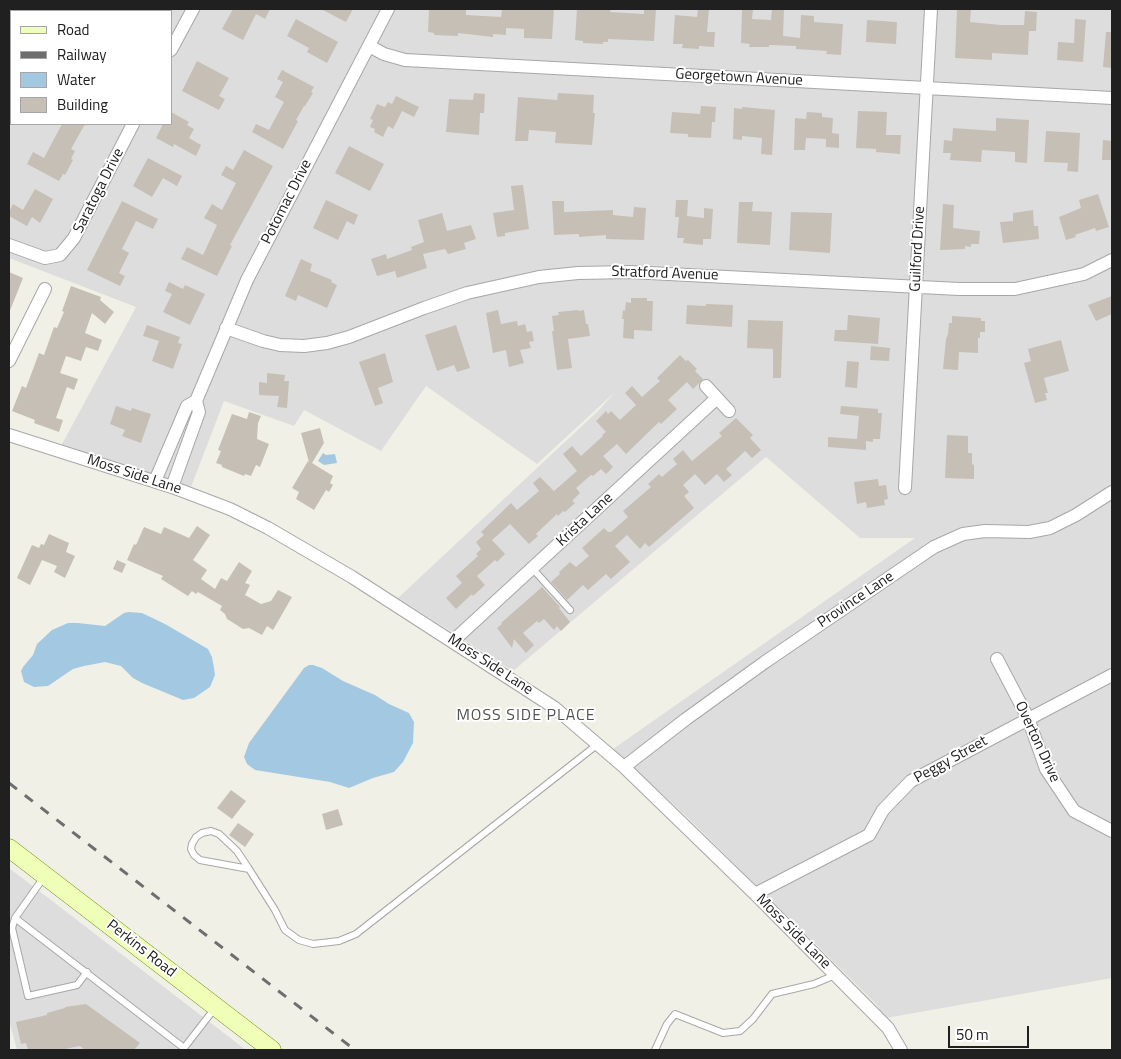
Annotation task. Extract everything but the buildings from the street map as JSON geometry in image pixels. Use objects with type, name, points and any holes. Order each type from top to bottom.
[{"type":"main road","name":"Perkins Road","points":[[9,848],[272,1050]]},
{"type":"street","points":[[172,48],[193,9]]},
{"type":"street","name":"Potomac Drive","points":[[172,487],[199,412],[196,401],[251,272],[388,9]]},
{"type":"street","name":"Guilford Drive","points":[[905,488],[931,9]]},
{"type":"street","name":"Georgetown Avenue","points":[[368,46],[384,54],[405,60],[1112,98]]},
{"type":"street","name":"Saratoga Drive","points":[[9,245],[45,258],[60,255],[74,238],[132,125]]},
{"type":"street","name":"Stratford Avenue","points":[[226,328],[262,341],[280,344],[304,346],[327,343],[349,337],[467,293],[539,277],[578,273],[630,272],[959,289],[1015,289],[1084,274],[1112,260]]},
{"type":"street","points":[[9,361],[46,289]]},
{"type":"street","points":[[706,386],[729,411]]},
{"type":"street","name":"Krista Lane","points":[[453,641],[717,398]]},
{"type":"street","name":"Potomac Drive","points":[[155,481],[187,406],[196,401]]},
{"type":"street","name":"Moss Side Lane","points":[[9,435],[172,487],[218,504],[268,528],[352,577],[555,708],[624,767],[756,894],[888,1028],[901,1050]]},
{"type":"street","name":"Province Lane","points":[[624,767],[765,662],[934,547],[963,534],[985,531],[1029,532],[1050,528],[1076,515],[1112,492]]},
{"type":"street","name":"Overton Drive","points":[[997,660],[1028,718],[1046,769],[1074,812],[1112,831]]},
{"type":"street","name":"Peggy Street","points":[[756,894],[868,835],[882,810],[911,781],[1112,675]]},
{"type":"lane","points":[[532,568],[570,610]]},
{"type":"lane","points":[[249,869],[200,860],[191,849],[192,844],[196,837],[202,833],[211,832],[219,834],[237,851],[249,869],[286,930],[299,940],[313,944],[339,942],[356,934],[598,744]]},
{"type":"lane","points":[[46,876],[15,918],[12,928],[28,996],[77,985],[87,972]]},
{"type":"lane","points":[[15,918],[184,1049],[216,1007]]},
{"type":"lane","points":[[654,1050],[675,1014],[723,1033],[740,1031],[753,1019],[772,994],[814,984],[835,975]]},
{"type":"shaded area","points":[[9,9],[1112,9],[1112,978],[886,1018],[876,1004],[687,817],[613,749],[915,538],[860,538],[766,457],[513,671],[398,598],[599,410],[614,393],[537,464],[426,386],[381,451],[304,410],[294,426],[224,401],[191,487],[61,446],[136,307],[9,258]]},
{"type":"shaded area","points":[[9,868],[246,1050],[17,1050],[9,1020]]},
{"type":"water","points":[[323,453],[326,455],[335,454],[337,463],[324,465],[318,461]]},
{"type":"water","points":[[124,613],[142,613],[208,649],[212,657],[215,675],[210,687],[194,698],[183,700],[142,683],[133,678],[121,666],[105,662],[73,669],[48,686],[34,687],[24,682],[21,671],[23,667],[33,655],[37,644],[52,630],[68,623],[105,626]]},
{"type":"water","points":[[309,665],[322,668],[343,681],[409,713],[414,722],[413,743],[403,762],[394,772],[349,788],[330,782],[255,770],[247,764],[244,757],[249,743],[304,668]]},
{"type":"railway","points":[[9,783],[355,1050]]},
{"type":"district","name":"MOSS SIDE PLACE","points":[[526,716]]}]
